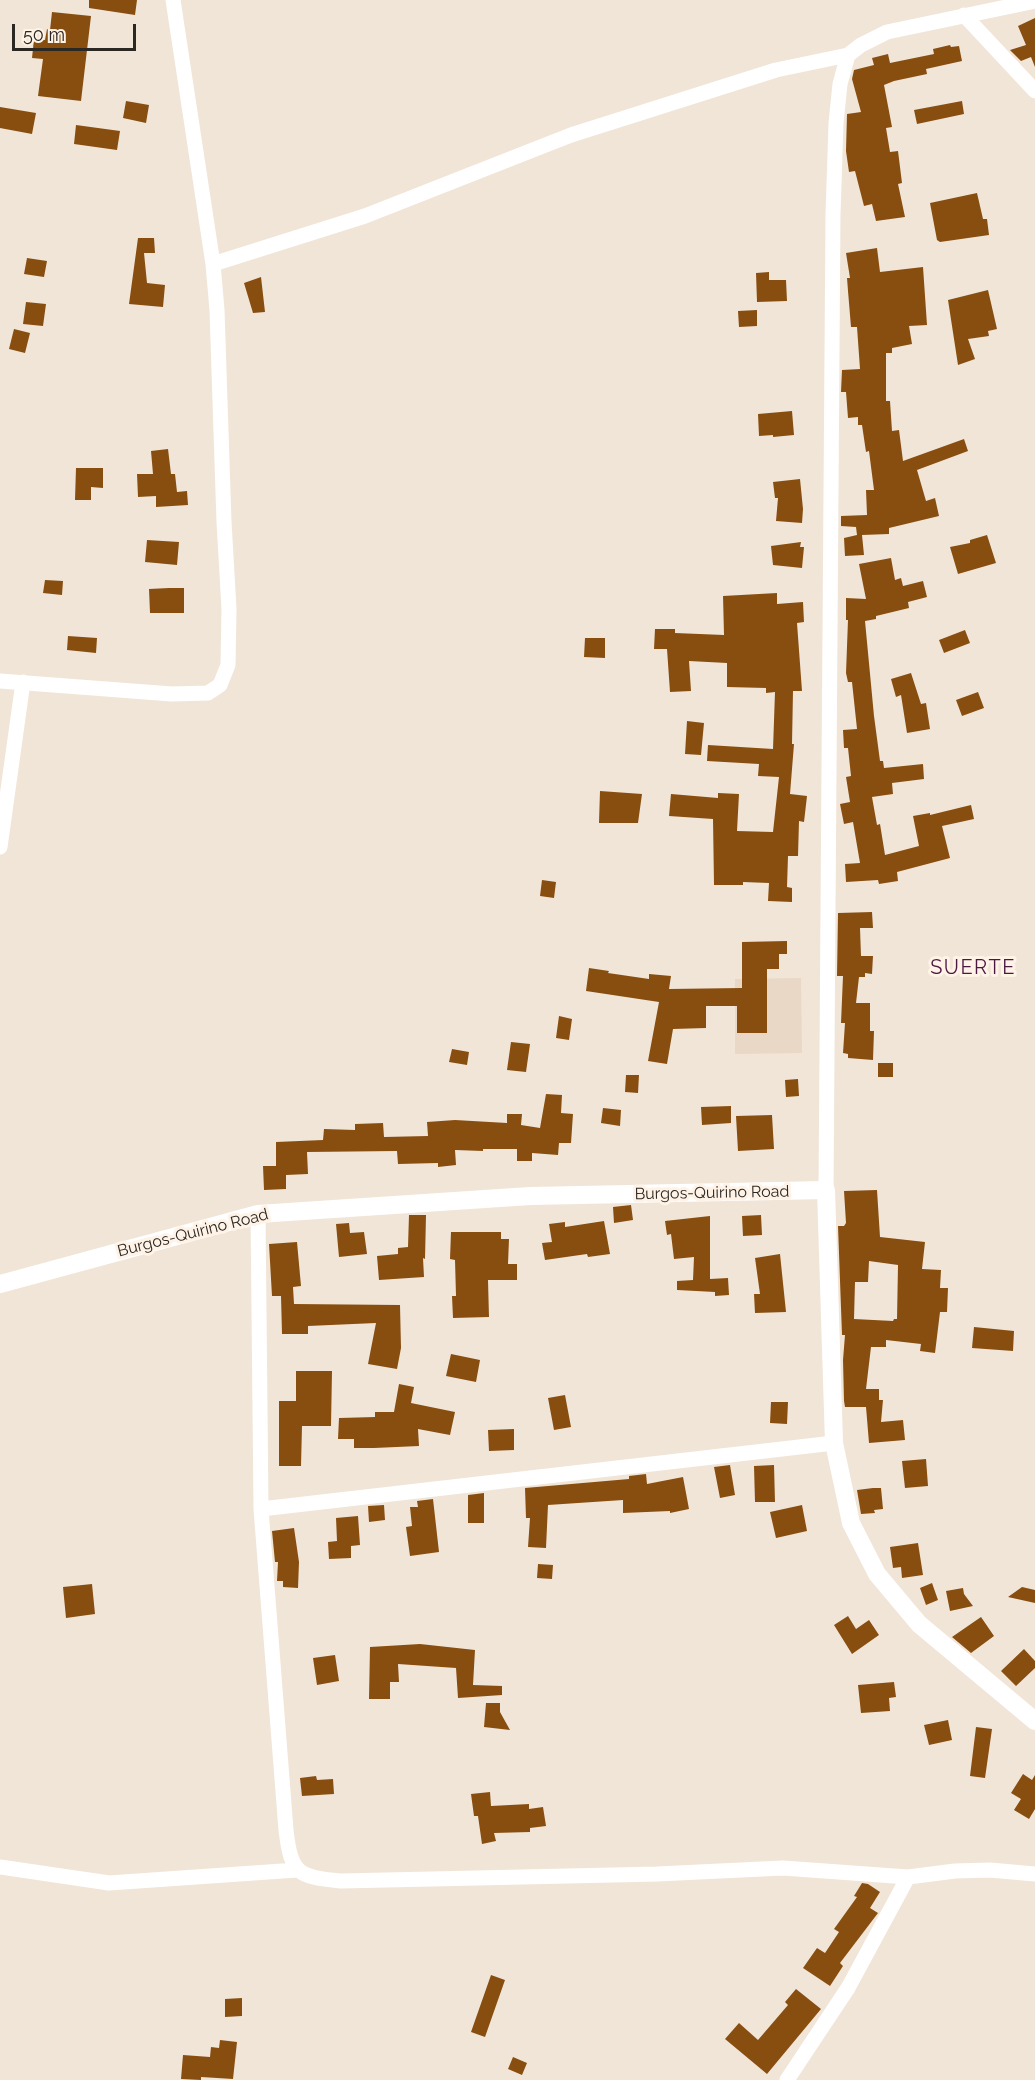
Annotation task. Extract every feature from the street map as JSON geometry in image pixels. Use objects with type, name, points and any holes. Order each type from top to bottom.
[{"type":"street","points":[[0,681],[171,694],[208,693],[220,685],[228,665],[229,609],[217,310],[213,264],[173,0]]},
{"type":"street","points":[[213,264],[365,216],[571,135],[776,70],[848,56],[861,45],[887,32],[1035,1]]},
{"type":"street","points":[[964,15],[1035,91]]},
{"type":"street","points":[[848,56],[840,84],[836,123],[833,214],[826,1190],[834,1443],[851,1522],[877,1574],[919,1624],[1035,1721]]},
{"type":"street","points":[[0,847],[3,799],[23,682]]},
{"type":"street","name":"Burgos-Quirino Road","points":[[0,1284],[258,1214],[530,1196],[826,1190]]},
{"type":"street","points":[[258,1214],[261,1509],[286,1830],[289,1855],[297,1870],[312,1879],[341,1881],[657,1874],[783,1868],[908,1878],[955,1871],[990,1870],[1035,1874]]},
{"type":"street","points":[[261,1509],[834,1443]]},
{"type":"street","points":[[0,1867],[109,1883],[297,1870]]},
{"type":"street","points":[[787,2080],[848,1989],[908,1878]]},
{"type":"shaded area","points":[[801,978],[802,1053],[735,1054],[735,979]]},
{"type":"building","points":[[89,0],[137,0],[135,15],[89,8]]},
{"type":"building","points":[[52,12],[91,16],[81,101],[38,96],[43,59],[32,58],[34,39],[45,40],[47,29],[50,30]]},
{"type":"building","points":[[1035,18],[1035,67],[1031,57],[1021,61],[1010,50],[1026,45],[1018,26]]},
{"type":"building","points":[[950,45],[951,47],[959,46],[962,61],[926,69],[927,74],[884,85],[892,127],[886,128],[890,152],[898,151],[902,183],[898,184],[905,217],[876,221],[872,204],[864,206],[855,171],[849,172],[846,151],[847,114],[861,112],[852,79],[854,70],[874,65],[872,58],[888,54],[890,63],[934,54],[933,49]]},
{"type":"building","points":[[126,101],[149,105],[146,123],[123,118]]},
{"type":"building","points":[[962,101],[964,114],[917,124],[914,110]]},
{"type":"building","points":[[0,107],[36,113],[32,134],[0,128]]},
{"type":"building","points":[[76,125],[120,131],[117,150],[74,144]]},
{"type":"building","points":[[977,193],[983,219],[987,219],[989,235],[940,242],[937,240],[930,203]]},
{"type":"building","points":[[138,238],[154,238],[155,253],[144,253],[147,283],[165,285],[163,307],[129,304]]},
{"type":"building","points":[[877,248],[880,272],[923,267],[927,325],[909,326],[912,344],[892,348],[892,353],[886,353],[886,401],[890,401],[892,431],[899,430],[903,461],[964,439],[968,451],[917,470],[926,501],[935,498],[939,516],[889,528],[889,534],[862,535],[864,555],[845,556],[844,538],[857,535],[856,527],[841,526],[841,516],[867,515],[866,490],[874,490],[869,451],[866,452],[862,425],[858,425],[858,417],[848,418],[846,392],[841,392],[842,370],[860,369],[857,327],[851,327],[847,278],[850,278],[846,253]]},
{"type":"building","points":[[27,258],[47,261],[44,277],[24,274]]},
{"type":"building","points":[[769,272],[769,280],[786,280],[787,301],[757,302],[756,273]]},
{"type":"building","points":[[261,277],[265,312],[253,313],[244,283]]},
{"type":"building","points":[[988,290],[997,329],[988,331],[989,336],[968,339],[975,359],[958,365],[948,300]]},
{"type":"building","points":[[26,302],[46,304],[43,326],[23,324]]},
{"type":"building","points":[[757,310],[757,326],[739,327],[738,311]]},
{"type":"building","points":[[14,329],[30,333],[25,353],[9,349]]},
{"type":"building","points":[[792,411],[794,435],[759,436],[758,414]]},
{"type":"building","points":[[168,449],[171,474],[175,474],[177,492],[187,491],[188,505],[156,507],[156,496],[138,497],[137,474],[153,474],[151,451]]},
{"type":"building","points":[[76,468],[103,468],[103,488],[91,487],[91,500],[75,500]]},
{"type":"building","points":[[800,479],[802,523],[776,521],[778,498],[775,498],[773,482]]},
{"type":"building","points":[[987,535],[996,563],[958,574],[950,547],[970,543],[970,540]]},
{"type":"building","points":[[147,540],[179,542],[177,565],[145,562]]},
{"type":"building","points":[[801,542],[800,547],[804,547],[802,568],[773,565],[771,546]]},
{"type":"building","points":[[891,558],[895,580],[901,578],[903,586],[923,581],[927,597],[908,602],[909,608],[865,621],[880,761],[883,761],[884,768],[923,764],[924,779],[892,783],[893,794],[872,797],[877,825],[880,824],[885,855],[919,846],[913,816],[930,813],[930,815],[971,805],[974,819],[942,826],[950,858],[897,872],[898,881],[879,884],[878,880],[846,882],[845,864],[860,863],[853,822],[844,824],[840,804],[850,802],[846,777],[851,776],[848,748],[844,748],[843,730],[857,729],[852,682],[848,682],[846,673],[848,620],[846,620],[846,598],[866,599],[859,564]]},
{"type":"building","points":[[45,580],[63,581],[62,595],[43,593]]},
{"type":"building","points":[[184,588],[184,613],[150,613],[149,589]]},
{"type":"building","points":[[777,593],[777,604],[803,602],[804,622],[797,623],[802,691],[793,691],[792,744],[794,744],[790,794],[807,796],[804,822],[799,821],[798,856],[788,856],[787,887],[792,888],[792,902],[768,901],[769,883],[743,882],[743,885],[714,885],[713,819],[669,816],[671,794],[718,798],[718,793],[739,794],[737,831],[773,832],[779,777],[758,776],[759,764],[707,761],[708,745],[773,749],[775,692],[766,693],[766,688],[727,687],[727,663],[689,661],[691,691],[670,692],[667,649],[654,649],[655,629],[675,629],[675,633],[724,635],[723,596]]},
{"type":"building","points":[[965,630],[970,643],[944,653],[939,640]]},
{"type":"building","points":[[68,636],[97,638],[96,653],[67,650]]},
{"type":"building","points":[[585,638],[605,638],[605,658],[584,657]]},
{"type":"building","points":[[911,673],[921,704],[926,703],[930,729],[907,733],[901,695],[896,697],[891,679]]},
{"type":"building","points":[[978,692],[984,708],[962,716],[956,700]]},
{"type":"building","points":[[687,721],[704,723],[701,755],[685,754]]},
{"type":"building","points":[[600,791],[642,794],[638,823],[599,823]]},
{"type":"building","points":[[542,880],[556,882],[554,898],[540,896]]},
{"type":"building","points":[[872,912],[873,928],[860,928],[861,956],[873,956],[872,974],[865,973],[865,977],[859,977],[856,1003],[870,1003],[870,1031],[874,1031],[873,1060],[848,1058],[848,1054],[843,1053],[845,1023],[841,1023],[843,976],[837,976],[838,913]]},
{"type":"building","points":[[787,941],[787,954],[779,954],[779,969],[767,969],[767,1033],[737,1033],[737,1006],[706,1006],[706,1028],[673,1029],[667,1064],[648,1061],[659,1002],[586,991],[589,968],[649,979],[649,974],[671,976],[669,989],[742,988],[742,942]]},
{"type":"building","points":[[559,1016],[572,1019],[569,1040],[556,1038]]},
{"type":"building","points":[[511,1042],[530,1044],[526,1072],[507,1070]]},
{"type":"building","points":[[452,1049],[469,1052],[467,1065],[449,1062]]},
{"type":"building","points":[[878,1063],[893,1063],[893,1077],[878,1077]]},
{"type":"building","points":[[626,1075],[639,1075],[638,1093],[625,1092]]},
{"type":"building","points":[[798,1079],[799,1096],[786,1097],[785,1080]]},
{"type":"building","points":[[546,1094],[562,1095],[561,1113],[573,1114],[571,1143],[559,1143],[558,1155],[532,1153],[532,1161],[517,1161],[517,1149],[455,1150],[456,1165],[438,1167],[438,1163],[398,1164],[397,1151],[307,1152],[308,1174],[286,1175],[286,1189],[264,1190],[263,1166],[276,1166],[276,1142],[323,1140],[324,1129],[355,1130],[355,1124],[383,1123],[384,1137],[428,1136],[427,1122],[455,1120],[507,1123],[507,1114],[522,1114],[521,1125],[540,1128]]},
{"type":"building","points":[[731,1106],[731,1123],[702,1125],[701,1107]]},
{"type":"building","points":[[603,1108],[621,1110],[620,1126],[601,1123]]},
{"type":"building","points":[[772,1115],[774,1149],[738,1151],[736,1116]]},
{"type":"building","points":[[877,1190],[880,1237],[925,1242],[922,1269],[941,1270],[940,1288],[948,1288],[947,1312],[940,1312],[935,1353],[920,1351],[921,1344],[886,1340],[886,1347],[871,1347],[866,1389],[879,1389],[879,1400],[883,1400],[881,1422],[903,1420],[905,1440],[869,1443],[866,1407],[845,1407],[843,1360],[845,1335],[842,1335],[838,1226],[844,1226],[846,1223],[844,1191]],"holes":[[[869,1261],[898,1265],[897,1319],[893,1321],[854,1319],[855,1282],[868,1282]]]},
{"type":"building","points":[[631,1205],[633,1220],[614,1223],[613,1207]]},
{"type":"building","points":[[409,1215],[426,1215],[424,1277],[379,1280],[377,1256],[398,1254],[398,1248],[408,1247]]},
{"type":"building","points":[[761,1215],[762,1235],[743,1236],[742,1216]]},
{"type":"building","points":[[710,1216],[710,1279],[728,1278],[729,1295],[715,1296],[715,1292],[677,1290],[677,1281],[693,1280],[694,1257],[674,1259],[671,1234],[667,1235],[665,1221]]},
{"type":"building","points":[[604,1221],[610,1254],[588,1257],[587,1254],[545,1260],[542,1243],[552,1242],[549,1224],[565,1222],[565,1227]]},
{"type":"building","points":[[349,1223],[350,1233],[364,1232],[367,1254],[339,1257],[336,1224]]},
{"type":"building","points":[[451,1232],[501,1232],[501,1239],[509,1239],[508,1264],[517,1264],[517,1280],[488,1280],[489,1317],[453,1318],[452,1296],[456,1296],[455,1260],[450,1259]]},
{"type":"building","points":[[297,1242],[301,1286],[293,1287],[294,1304],[400,1305],[401,1348],[397,1369],[368,1364],[376,1323],[308,1326],[308,1334],[282,1334],[281,1296],[272,1296],[269,1244]]},
{"type":"building","points":[[780,1254],[786,1312],[755,1313],[754,1294],[760,1294],[755,1258]]},
{"type":"building","points":[[974,1327],[1014,1331],[1013,1351],[972,1348]]},
{"type":"building","points":[[451,1354],[480,1360],[476,1382],[446,1376]]},
{"type":"building","points":[[296,1371],[332,1371],[331,1426],[302,1426],[301,1466],[279,1466],[279,1401],[296,1401]]},
{"type":"building","points":[[399,1384],[414,1387],[411,1403],[455,1412],[450,1435],[418,1429],[419,1446],[374,1448],[354,1448],[354,1439],[338,1439],[339,1418],[375,1417],[375,1412],[394,1412]]},
{"type":"building","points":[[565,1395],[571,1427],[554,1430],[548,1398]]},
{"type":"building","points":[[771,1402],[788,1402],[787,1424],[770,1423]]},
{"type":"building","points":[[514,1429],[514,1450],[489,1451],[488,1430]]},
{"type":"building","points":[[926,1459],[928,1486],[905,1488],[902,1461]]},
{"type":"building","points":[[730,1465],[735,1495],[720,1498],[714,1467]]},
{"type":"building","points":[[774,1465],[775,1502],[755,1502],[754,1466]]},
{"type":"building","points":[[646,1474],[647,1484],[683,1477],[689,1509],[670,1513],[670,1511],[623,1513],[623,1500],[548,1505],[546,1548],[528,1547],[530,1518],[526,1518],[525,1488],[629,1479],[629,1476]]},
{"type":"building","points":[[881,1488],[883,1509],[874,1510],[875,1513],[861,1514],[857,1490]]},
{"type":"building","points":[[484,1493],[484,1523],[468,1523],[468,1495]]},
{"type":"building","points":[[433,1499],[439,1552],[410,1556],[406,1527],[412,1526],[410,1507],[418,1507],[417,1501]]},
{"type":"building","points":[[384,1505],[385,1520],[369,1522],[368,1506]]},
{"type":"building","points":[[802,1505],[807,1531],[776,1538],[770,1512]]},
{"type":"building","points":[[358,1516],[360,1545],[351,1546],[351,1558],[329,1559],[328,1542],[337,1541],[336,1518]]},
{"type":"building","points":[[294,1528],[299,1562],[298,1588],[283,1587],[283,1581],[277,1581],[278,1562],[275,1562],[272,1531]]},
{"type":"building","points":[[918,1543],[923,1575],[902,1578],[901,1567],[893,1568],[890,1547]]},
{"type":"building","points":[[538,1564],[553,1565],[552,1579],[537,1578]]},
{"type":"building","points":[[932,1583],[938,1600],[926,1605],[920,1588]]},
{"type":"building","points":[[92,1584],[95,1614],[66,1618],[63,1587]]},
{"type":"building","points":[[1022,1587],[1035,1590],[1035,1603],[1008,1597]]},
{"type":"building","points":[[963,1588],[964,1594],[973,1606],[950,1611],[946,1591]]},
{"type":"building","points":[[848,1616],[856,1629],[869,1620],[879,1635],[852,1654],[834,1625]]},
{"type":"building","points":[[981,1617],[994,1636],[971,1653],[952,1637]]},
{"type":"building","points":[[420,1644],[475,1650],[473,1685],[502,1686],[502,1695],[458,1698],[456,1668],[398,1664],[399,1682],[390,1682],[390,1699],[369,1699],[370,1647]]},
{"type":"building","points":[[1024,1649],[1035,1661],[1035,1668],[1016,1686],[1001,1671]]},
{"type":"building","points":[[335,1655],[339,1681],[317,1685],[313,1658]]},
{"type":"building","points":[[894,1682],[896,1697],[889,1698],[890,1711],[861,1713],[858,1685]]},
{"type":"building","points":[[486,1703],[500,1703],[500,1712],[510,1730],[484,1727]]},
{"type":"building","points":[[948,1720],[952,1740],[929,1745],[924,1725]]},
{"type":"building","points":[[976,1727],[992,1729],[985,1778],[970,1776]]},
{"type":"building","points":[[1023,1774],[1032,1780],[1035,1775],[1035,1809],[1029,1819],[1014,1810],[1021,1799],[1011,1793]]},
{"type":"building","points":[[316,1776],[317,1780],[333,1779],[334,1794],[302,1796],[300,1778]]},
{"type":"building","points":[[490,1792],[491,1806],[529,1804],[529,1809],[543,1807],[546,1826],[530,1828],[530,1832],[494,1833],[496,1841],[482,1844],[478,1816],[474,1816],[471,1794]]},
{"type":"building","points":[[862,1883],[880,1892],[870,1908],[878,1913],[840,1963],[843,1966],[830,1986],[803,1968],[817,1948],[825,1953],[839,1932],[834,1929],[857,1897],[854,1896]]},
{"type":"building","points":[[491,1975],[505,1980],[485,2037],[471,2032]]},
{"type":"building","points":[[796,1989],[821,2009],[767,2074],[725,2039],[739,2023],[758,2040],[788,2005],[785,2002]]},
{"type":"building","points":[[242,1998],[242,2016],[225,2017],[225,1999]]},
{"type":"building","points":[[220,2040],[237,2042],[233,2079],[201,2077],[201,2080],[181,2079],[183,2055],[210,2057],[211,2047],[219,2048]]},
{"type":"building","points":[[513,2057],[527,2063],[522,2075],[508,2069]]},
{"type":"district","name":"SUERTE","points":[[973,968]]}]
